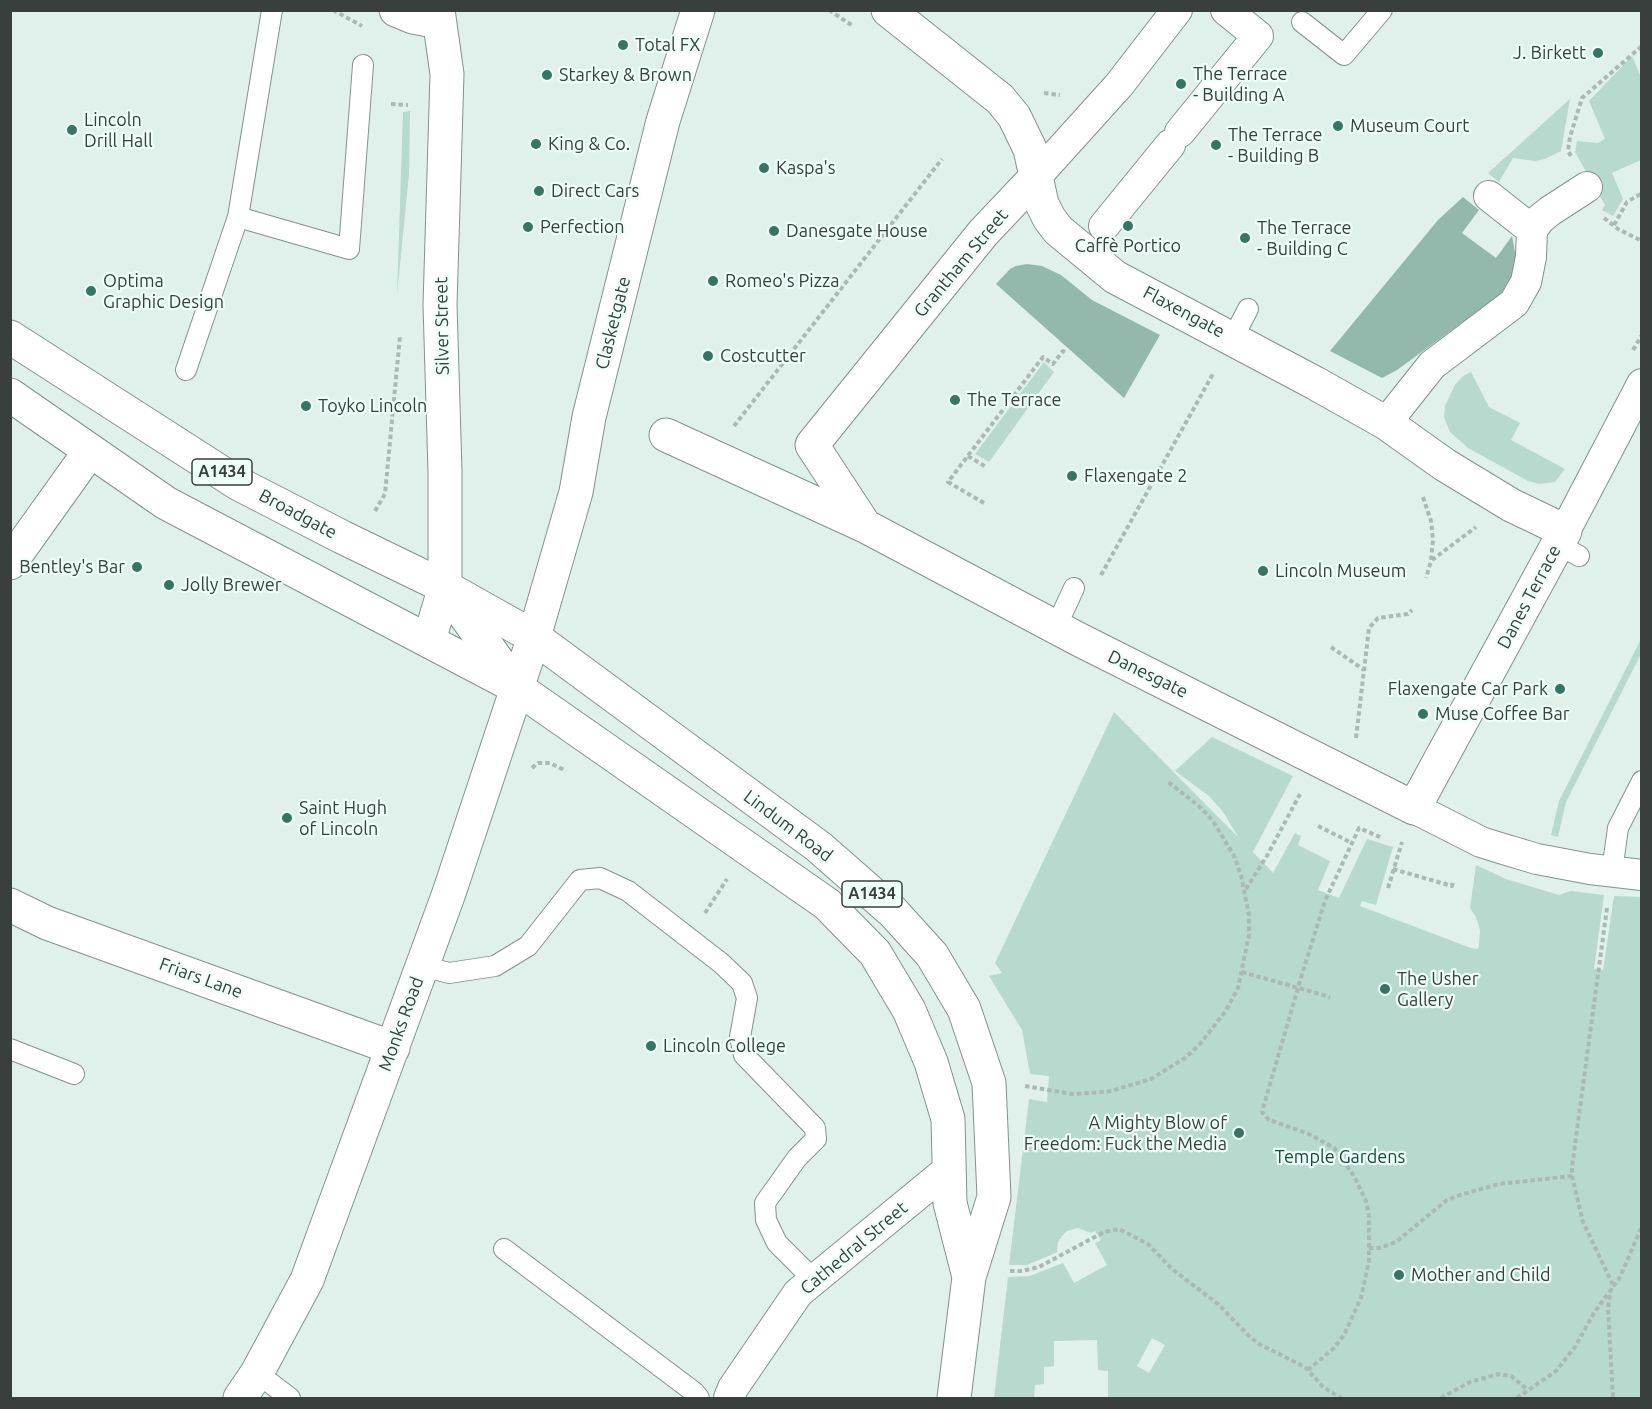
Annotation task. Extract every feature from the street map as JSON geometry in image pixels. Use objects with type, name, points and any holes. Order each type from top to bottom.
[{"type":"main road","points":[[396,10],[413,17],[438,16]]},
{"type":"main road","name":"Clasketgate","points":[[534,638],[576,492],[590,417],[663,121],[698,10]]},
{"type":"main road","name":"Flaxengate","points":[[888,10],[1000,99],[1014,116],[1030,149],[1042,204],[1049,218],[1058,230],[1115,277],[1225,351],[1386,423],[1444,465],[1511,505],[1567,543]]},
{"type":"main road","name":"Silver Street","points":[[429,640],[445,587],[445,471],[440,305],[447,74],[438,16]]},
{"type":"main road","name":"Grantham Street","points":[[865,526],[812,445],[983,233],[1035,178]]},
{"type":"main road","name":"Broadgate","points":[[10,337],[239,483],[445,587],[534,638]]},
{"type":"main road","name":"A1434","points":[[10,395],[166,503],[516,687]]},
{"type":"main road","name":"Danesgate","points":[[666,435],[865,526],[1056,627],[1414,807]]},
{"type":"main road","points":[[10,563],[90,451]]},
{"type":"main road","name":"Danes Terrace","points":[[1414,807],[1567,543]]},
{"type":"main road","points":[[445,587],[516,687]]},
{"type":"main road","name":"Monks Road","points":[[249,1386],[307,1280],[449,893],[534,638]]},
{"type":"main road","name":"Lindum Road","points":[[534,638],[819,847],[894,912],[932,955],[964,1009],[989,1083],[994,1197],[971,1272],[954,1398]]},
{"type":"main road","name":"Lindum Road","points":[[516,687],[827,904],[875,953],[909,1011],[931,1062],[948,1119],[950,1203],[971,1272]]},
{"type":"main road","name":"Friars Lane","points":[[10,905],[47,923],[393,1048]]},
{"type":"street","name":"Grantham Street","points":[[1035,178],[1119,85],[1177,10]]},
{"type":"street","points":[[1104,226],[1258,36],[1226,10]]},
{"type":"street","points":[[1386,423],[1432,365],[1514,303],[1526,282],[1532,257],[1532,230],[1550,211],[1587,187]]},
{"type":"street","points":[[1482,190],[1532,230]]},
{"type":"street","name":"Danes Terrace","points":[[1567,543],[1641,384]]},
{"type":"street","name":"Danesgate","points":[[1414,807],[1460,832],[1500,848],[1537,858],[1641,874]]},
{"type":"street","name":"Cathedral Street","points":[[729,1398],[733,1388],[798,1293],[950,1168]]},
{"type":"lane","points":[[186,370],[238,217],[272,10]]},
{"type":"lane","points":[[1302,22],[1344,55],[1382,10]]},
{"type":"lane","points":[[238,217],[349,249],[363,65]]},
{"type":"lane","points":[[1225,351],[1248,309]]},
{"type":"lane","points":[[1056,627],[1074,588]]},
{"type":"lane","points":[[1612,871],[1618,828],[1641,781]]},
{"type":"lane","points":[[423,966],[449,974],[495,966],[528,946],[580,880],[600,878],[628,891],[721,963],[742,983],[747,998],[740,1037],[744,1055],[815,1128],[816,1139],[797,1158],[765,1203],[766,1220],[777,1244],[814,1280]]},
{"type":"lane","points":[[10,1049],[74,1074]]},
{"type":"lane","points":[[504,1249],[699,1398]]},
{"type":"lane","points":[[249,1386],[290,1398]]},
{"type":"path","points":[[333,10],[370,30]]},
{"type":"path","points":[[1036,91],[1054,95],[1064,94]]},
{"type":"path","points":[[733,429],[942,159]]},
{"type":"path","points":[[1614,225],[1627,202],[1641,193]]},
{"type":"path","points":[[1606,218],[1641,241]]},
{"type":"path","points":[[373,514],[385,494],[401,328]]},
{"type":"path","points":[[984,503],[948,482],[1043,357],[1053,364],[1063,351],[1067,354]]},
{"type":"path","points":[[1074,588],[1089,595],[1225,351]]},
{"type":"path","points":[[968,456],[986,467]]},
{"type":"path","points":[[1421,494],[1431,521],[1433,540],[1431,561],[1426,578]]},
{"type":"path","points":[[1431,561],[1467,534]]},
{"type":"path","points":[[1355,746],[1369,628],[1378,618],[1408,614],[1412,610]]},
{"type":"path","points":[[1331,646],[1364,670]]},
{"type":"path","points":[[1246,890],[1268,854],[1318,758]]},
{"type":"path","points":[[989,1083],[1030,1086],[1072,1094],[1112,1091],[1151,1079],[1185,1058],[1214,1029],[1238,988],[1242,972],[1249,935],[1246,890],[1234,856],[1213,821],[1199,806],[1167,782]]},
{"type":"path","points":[[1318,826],[1352,843]]},
{"type":"path","points":[[1308,1370],[1334,1348],[1344,1335],[1361,1298],[1369,1261],[1369,1216],[1366,1201],[1354,1176],[1334,1149],[1309,1134],[1274,1122],[1262,1112],[1325,901],[1359,828],[1386,839]]},
{"type":"path","points":[[1394,842],[1401,844]]},
{"type":"path","points":[[1388,888],[1398,849]]},
{"type":"path","points":[[1393,869],[1452,886],[1453,881]]},
{"type":"path","points":[[689,938],[729,875]]},
{"type":"path","points":[[1608,904],[1572,1176],[1583,1222],[1612,1283],[1608,1308],[1613,1398]]},
{"type":"path","points":[[1242,972],[1330,997]]},
{"type":"path","points":[[1369,1248],[1378,1248],[1396,1242],[1448,1200],[1460,1195],[1499,1184],[1572,1176]]},
{"type":"path","points":[[1517,1398],[1556,1371],[1575,1347],[1594,1314],[1612,1292],[1626,1266],[1641,1226]]},
{"type":"path","points":[[971,1272],[1030,1270],[1060,1257],[1104,1232],[1119,1229],[1148,1244],[1180,1275],[1218,1304],[1250,1337],[1299,1363],[1323,1387],[1341,1398]]},
{"type":"path","points":[[1441,1398],[1470,1382],[1498,1374],[1511,1376],[1529,1390]]},
{"type":"green space","points":[[1632,56],[1641,77],[1641,160],[1612,173],[1623,199],[1613,216],[1602,210],[1605,205],[1575,152],[1577,141],[1598,143],[1605,139],[1589,101]]},
{"type":"green space","points":[[1570,99],[1561,151],[1535,161],[1513,158],[1499,182],[1488,173]]},
{"type":"green space","points":[[410,111],[409,174],[397,295],[403,112]]},
{"type":"green space","points":[[1463,197],[1479,210],[1462,233],[1496,258],[1512,236],[1516,257],[1513,273],[1501,294],[1397,370],[1382,378],[1330,351],[1438,220]]},
{"type":"green space","points":[[1027,264],[1042,266],[1061,275],[1092,300],[1160,335],[1124,398],[996,284],[1010,269]]},
{"type":"green space","points":[[1044,362],[1054,372],[989,462],[975,454]]},
{"type":"green space","points":[[1471,372],[1489,407],[1520,423],[1511,440],[1565,469],[1555,482],[1539,484],[1528,481],[1468,448],[1450,432],[1444,417],[1445,406],[1455,385],[1463,376]]},
{"type":"green space","points":[[1641,639],[1641,654],[1566,802],[1558,837],[1551,835],[1559,801]]},
{"type":"green space","name":"Temple Gardens","points":[[1114,712],[1239,838],[1223,812],[1209,796],[1175,771],[1212,737],[1293,776],[1253,852],[1273,873],[1295,833],[1301,836],[1298,845],[1330,861],[1318,890],[1339,898],[1367,839],[1393,847],[1376,905],[1362,901],[1360,906],[1471,948],[1478,949],[1480,930],[1470,908],[1476,865],[1506,879],[1559,895],[1571,891],[1604,895],[1594,969],[1603,970],[1614,896],[1641,897],[1641,1398],[1108,1398],[1108,1371],[1098,1370],[1097,1340],[1054,1341],[1054,1366],[1044,1367],[1044,1384],[1035,1385],[1034,1398],[994,1398],[1008,1277],[1030,1276],[1063,1263],[1074,1283],[1107,1265],[1095,1243],[1101,1240],[1095,1231],[1091,1233],[1078,1228],[1067,1231],[1062,1236],[1058,1242],[1057,1252],[1027,1265],[1009,1265],[1029,1099],[1047,1102],[1049,1076],[1030,1074],[1022,1030],[989,976],[1002,973],[995,963]],"holes":[[[1152,1338],[1165,1345],[1149,1373],[1137,1366]]]},
{"type":"place","name":"Total FX","points":[[623,45]]},
{"type":"place","name":"J. Birkett","points":[[1598,53]]},
{"type":"place","name":"Starkey & Brown","points":[[547,75]]},
{"type":"place","name":"The Terrace - Building A","points":[[1181,84]]},
{"type":"place","name":"Museum Court","points":[[1338,126]]},
{"type":"place","name":"Lincoln Drill Hall","points":[[72,130]]},
{"type":"place","name":"King & Co.","points":[[536,144]]},
{"type":"place","name":"The Terrace - Building B","points":[[1216,145]]},
{"type":"place","name":"Kaspa's","points":[[764,168]]},
{"type":"place","name":"Direct Cars","points":[[539,191]]},
{"type":"place","name":"Caffè Portico","points":[[1128,226]]},
{"type":"place","name":"Perfection","points":[[528,227]]},
{"type":"place","name":"Danesgate House","points":[[774,231]]},
{"type":"place","name":"The Terrace - Building C","points":[[1245,238]]},
{"type":"place","name":"Romeo's Pizza","points":[[713,281]]},
{"type":"place","name":"Optima Graphic Design","points":[[91,291]]},
{"type":"place","name":"Costcutter","points":[[708,356]]},
{"type":"place","name":"The Terrace","points":[[955,400]]},
{"type":"place","name":"Toyko Lincoln","points":[[306,406]]},
{"type":"place","name":"Flaxengate 2","points":[[1072,476]]},
{"type":"place","name":"Bentley's Bar","points":[[137,567]]},
{"type":"place","name":"Lincoln Museum","points":[[1263,571]]},
{"type":"place","name":"Jolly Brewer","points":[[169,585]]},
{"type":"place","name":"Flaxengate Car Park","points":[[1560,689]]},
{"type":"place","name":"Muse Coffee Bar","points":[[1423,714]]},
{"type":"place","name":"Saint Hugh of Lincoln","points":[[287,818]]},
{"type":"place","name":"The Usher Gallery","points":[[1385,989]]},
{"type":"place","name":"Lincoln College","points":[[651,1046]]},
{"type":"place","name":"A Mighty Blow of Freedom: Fuck the Media","points":[[1239,1133]]},
{"type":"place","name":"Mother and Child","points":[[1399,1275]]}]
